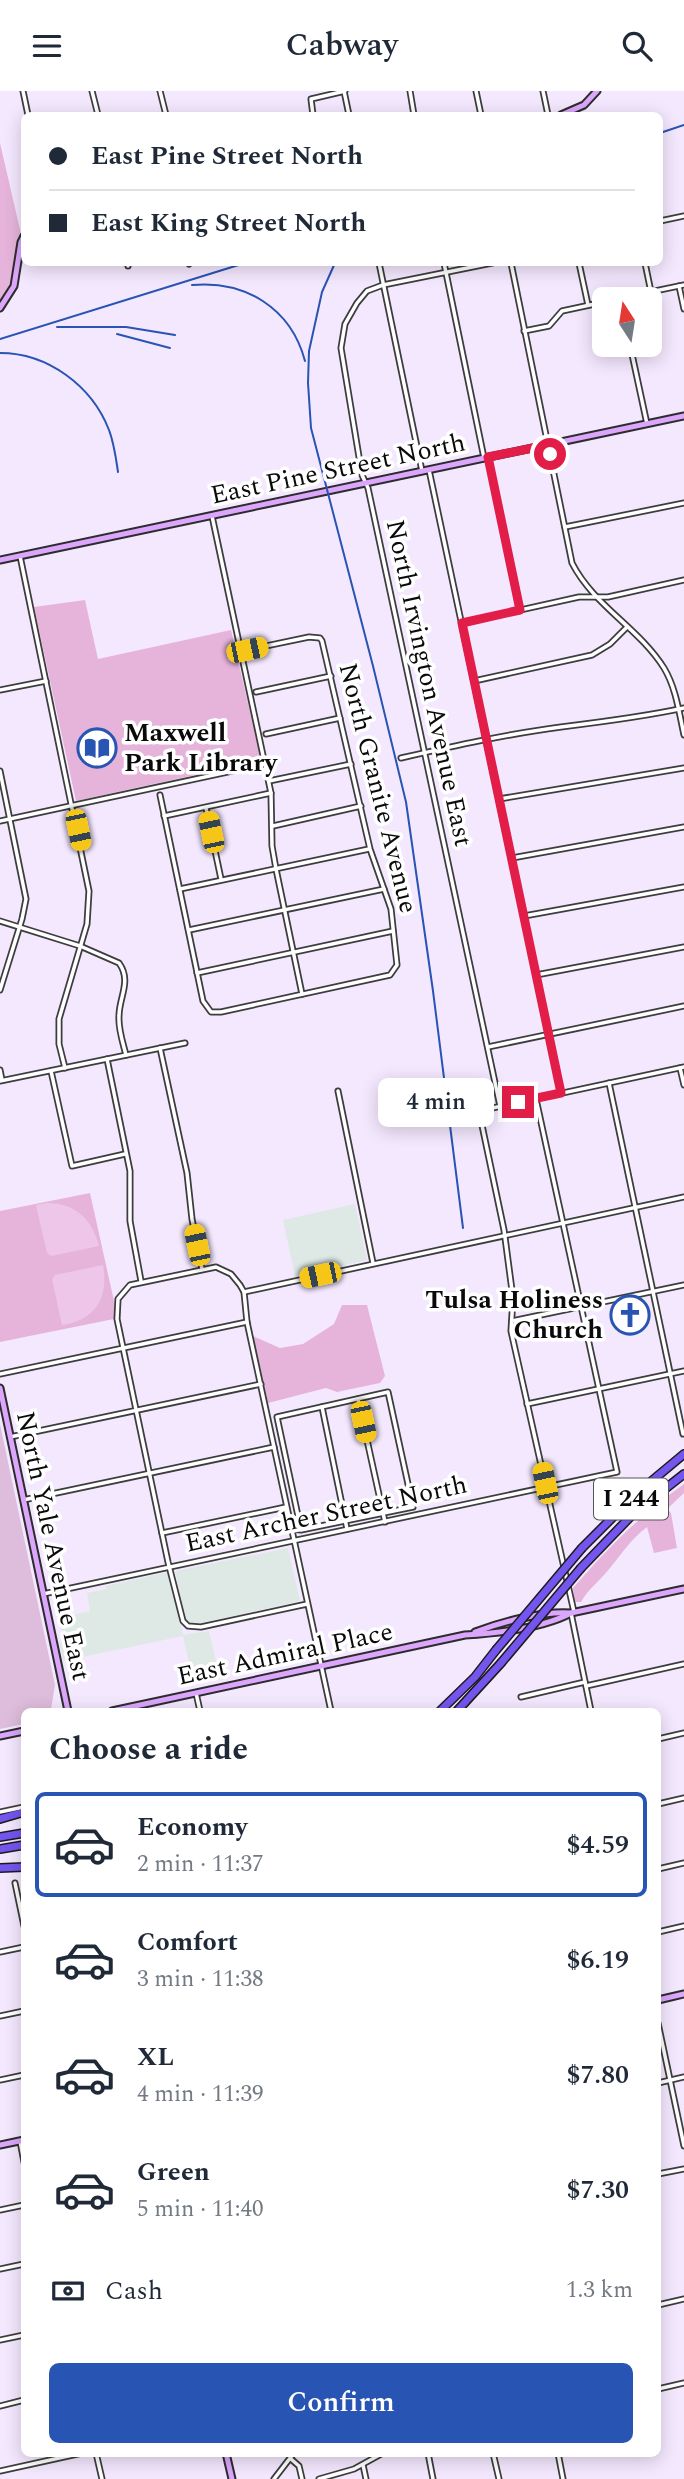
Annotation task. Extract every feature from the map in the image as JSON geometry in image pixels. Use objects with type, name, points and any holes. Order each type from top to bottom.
[{"type":"highway","name":"I 244","points":[[443,1708],[475,1677],[582,1548],[636,1494],[684,1454]]},
{"type":"highway","name":"I 244","points":[[460,1708],[580,1568],[632,1515],[684,1475]]},
{"type":"highway","points":[[0,1819],[21,1811]]},
{"type":"highway","points":[[0,1837],[21,1834]]},
{"type":"highway","points":[[0,1849],[21,1846]]},
{"type":"highway","points":[[0,1868],[21,1867]]},
{"type":"main road","points":[[568,112],[583,105],[597,91]]},
{"type":"main road","points":[[0,308],[14,286],[21,248]]},
{"type":"main road","name":"East Pine Street North","points":[[0,560],[684,416]]},
{"type":"main road","name":"North Yale Avenue East","points":[[0,1388],[67,1708]]},
{"type":"main road","points":[[572,1612],[684,1589]]},
{"type":"main road","name":"East Admiral Place","points":[[125,1708],[466,1635],[492,1633],[551,1621],[572,1612]]},
{"type":"main road","points":[[0,1736],[21,1732]]},
{"type":"main road","points":[[661,1999],[684,1994]]},
{"type":"main road","points":[[0,2145],[21,2140]]},
{"type":"main road","points":[[227,2457],[232,2479]]},
{"type":"street","points":[[23,91],[27,112]]},
{"type":"street","points":[[92,91],[96,112]]},
{"type":"street","points":[[160,91],[165,112]]},
{"type":"street","points":[[313,112],[311,99],[344,91],[348,112]]},
{"type":"street","points":[[410,91],[414,112]]},
{"type":"street","points":[[476,91],[480,112]]},
{"type":"street","points":[[543,91],[547,112]]},
{"type":"street","points":[[663,220],[684,216]]},
{"type":"street","points":[[380,266],[422,471]]},
{"type":"street","points":[[445,266],[520,610]]},
{"type":"street","points":[[383,285],[477,266]]},
{"type":"street","points":[[512,266],[572,563],[581,580],[596,598],[648,647],[665,670],[681,708],[684,735]]},
{"type":"street","points":[[580,266],[588,305]]},
{"type":"street","points":[[646,266],[650,287]]},
{"type":"street","name":"North Irvington Avenue East","points":[[383,285],[367,291],[357,303],[345,324],[341,348],[362,475],[369,489],[500,1106]]},
{"type":"street","points":[[662,290],[682,285],[684,309]]},
{"type":"street","points":[[524,331],[549,326],[562,311],[592,304]]},
{"type":"street","points":[[633,357],[647,424]]},
{"type":"street","points":[[429,470],[561,1093]]},
{"type":"street","points":[[565,527],[684,503]]},
{"type":"street","points":[[160,795],[206,1007],[214,1013],[302,994],[275,869],[269,781],[212,516]]},
{"type":"street","points":[[20,556],[89,891],[89,912],[59,1019],[59,1044],[65,1068]]},
{"type":"street","points":[[462,623],[579,597],[596,598],[684,580]]},
{"type":"street","points":[[474,681],[592,655],[627,627]]},
{"type":"street","name":"North Granite Avenue","points":[[247,650],[309,637],[320,638],[322,641],[370,849],[391,909],[397,959],[395,971],[390,975],[302,994]]},
{"type":"street","points":[[256,692],[331,676]]},
{"type":"street","points":[[0,690],[46,681]]},
{"type":"street","points":[[401,758],[487,740],[681,708]]},
{"type":"street","points":[[265,734],[340,718]]},
{"type":"street","points":[[0,821],[265,764]]},
{"type":"street","points":[[269,781],[351,764]]},
{"type":"street","points":[[499,799],[684,768]]},
{"type":"street","points":[[0,771],[26,895],[20,928],[0,990]]},
{"type":"street","points":[[164,816],[271,793]]},
{"type":"street","points":[[273,826],[361,806]]},
{"type":"street","points":[[206,808],[221,879]]},
{"type":"street","points":[[512,858],[684,827]]},
{"type":"street","points":[[180,889],[370,849]]},
{"type":"street","points":[[524,916],[684,887]]},
{"type":"street","points":[[189,930],[384,889]]},
{"type":"street","points":[[0,921],[113,958],[123,968],[125,986],[119,1022],[126,1055]]},
{"type":"street","points":[[197,973],[393,931]]},
{"type":"street","points":[[536,975],[684,947]]},
{"type":"street","points":[[488,1047],[684,1006]]},
{"type":"street","points":[[0,1070],[1,1081],[185,1042]]},
{"type":"street","points":[[160,1048],[187,1173],[191,1219],[202,1269]]},
{"type":"street","points":[[107,1059],[130,1171],[130,1221],[141,1281]]},
{"type":"street","points":[[590,1708],[547,1487],[511,1331],[513,1298],[505,1235],[476,1111],[682,1068],[684,1085]]},
{"type":"street","points":[[51,1071],[72,1165],[126,1154]]},
{"type":"street","points":[[609,1083],[683,1434]]},
{"type":"street","points":[[338,1091],[373,1263]]},
{"type":"street","points":[[536,1098],[599,1389]]},
{"type":"street","points":[[244,1292],[684,1197]]},
{"type":"street","points":[[307,1604],[205,1626],[188,1626],[183,1621],[116,1313],[116,1304],[124,1290],[141,1281],[216,1267],[234,1277],[244,1292],[247,1322],[330,1708]]},
{"type":"street","points":[[512,1321],[684,1285]]},
{"type":"street","points":[[0,1374],[247,1322]]},
{"type":"street","points":[[527,1404],[684,1371]]},
{"type":"street","points":[[10,1437],[261,1384]]},
{"type":"street","name":"East Archer Street North","points":[[43,1594],[617,1472],[599,1389]]},
{"type":"street","name":"East Archer Street North","points":[[291,1529],[301,1530],[413,1507],[388,1392],[358,1399]]},
{"type":"street","points":[[301,1530],[277,1417],[358,1399],[385,1522]]},
{"type":"street","points":[[322,1407],[346,1529]]},
{"type":"street","points":[[23,1500],[274,1447]]},
{"type":"street","points":[[162,1533],[286,1507]]},
{"type":"street","points":[[521,1697],[684,1664]]},
{"type":"street","points":[[196,1692],[199,1708]]},
{"type":"street","points":[[661,1738],[684,1733]]},
{"type":"street","points":[[661,1803],[684,1798]]},
{"type":"street","points":[[0,1812],[21,1810]]},
{"type":"street","points":[[661,1868],[684,1863]]},
{"type":"street","points":[[15,1883],[21,1912]]},
{"type":"street","points":[[661,1931],[684,1926]]},
{"type":"street","points":[[0,1952],[21,1948]]},
{"type":"street","points":[[0,2016],[21,2012]]},
{"type":"street","points":[[661,2038],[684,2146]]},
{"type":"street","points":[[0,2080],[21,2076]]},
{"type":"street","points":[[661,2082],[684,2077]]},
{"type":"street","points":[[661,2173],[684,2169]]},
{"type":"street","points":[[0,2210],[21,2206]]},
{"type":"street","points":[[0,2269],[21,2265]]},
{"type":"street","points":[[661,2304],[684,2299]]},
{"type":"street","points":[[0,2340],[21,2336]]},
{"type":"street","points":[[661,2388],[684,2383]]},
{"type":"street","points":[[0,2406],[21,2401]]},
{"type":"street","points":[[0,2471],[64,2457]]},
{"type":"street","points":[[97,2457],[102,2479]]},
{"type":"street","points":[[319,2479],[363,2465],[376,2457]]},
{"type":"street","points":[[429,2457],[433,2479]]},
{"type":"street","points":[[494,2457],[499,2479]]},
{"type":"street","points":[[559,2457],[564,2479]]},
{"type":"street","points":[[274,2479],[291,2459],[299,2466],[302,2479]]},
{"type":"street","points":[[363,2465],[366,2479]]},
{"type":"shaded area","points":[[0,143],[21,234],[18,237],[10,283],[0,302]]},
{"type":"shaded area","points":[[85,600],[98,659],[231,630],[260,755],[259,761],[76,801],[34,607]]},
{"type":"shaded area","points":[[90,1193],[114,1301],[114,1319],[0,1342],[0,1211]]},
{"type":"shaded area","points":[[47,1203],[66,1206],[81,1214],[92,1228],[99,1246],[51,1256],[47,1253],[36,1205]]},
{"type":"shaded area","points":[[355,1204],[367,1260],[295,1276],[283,1220]]},
{"type":"shaded area","points":[[103,1265],[104,1288],[97,1305],[83,1318],[62,1325],[52,1279],[55,1275]]},
{"type":"shaded area","points":[[342,1305],[367,1305],[385,1376],[380,1383],[337,1392],[326,1388],[268,1403],[253,1336],[280,1348],[303,1344],[334,1324]]},
{"type":"shaded area","points":[[0,1424],[55,1685],[51,1708],[21,1708],[21,1725],[0,1729]]},
{"type":"shaded area","points":[[684,1484],[684,1493],[667,1509],[671,1513],[677,1548],[654,1553],[647,1527],[631,1541],[581,1602],[574,1602],[573,1588],[599,1559],[625,1532]]},
{"type":"shaded area","points":[[288,1548],[300,1601],[201,1623],[188,1623],[185,1620],[175,1571]]},
{"type":"shaded area","points":[[168,1572],[183,1635],[209,1631],[220,1679],[194,1685],[183,1636],[63,1661],[59,1641],[64,1640],[59,1618],[90,1611],[87,1593]]},
{"type":"railway","points":[[663,132],[684,125]]},
{"type":"railway","points":[[0,339],[235,266]]},
{"type":"railway","points":[[334,266],[322,292],[309,351],[311,428],[406,802],[463,1228]]},
{"type":"railway","points":[[192,285],[230,287],[263,301],[289,326],[305,361]]},
{"type":"railway","points":[[57,327],[126,327],[175,335]]},
{"type":"railway","points":[[117,334],[170,348]]},
{"type":"railway","points":[[0,353],[35,359],[51,366],[80,386],[92,399],[109,430],[118,472]]},
{"type":"place","name":"Maxwell Park Library","points":[[97,748]]},
{"type":"place","name":"Tulsa Holiness Church","points":[[630,1315]]},
{"type":"route","points":[[518,1102],[561,1093],[462,623],[520,610],[488,457],[548,445],[550,454]]}]
